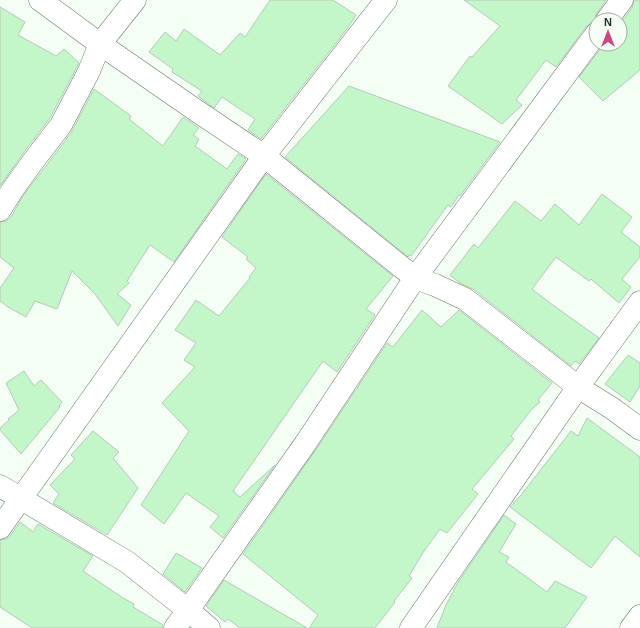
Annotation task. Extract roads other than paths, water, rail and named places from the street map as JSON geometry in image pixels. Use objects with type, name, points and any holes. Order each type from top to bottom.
[{"type":"street","points":[[40,0],[100,44],[264,156],[415,278],[435,285],[465,299],[578,387],[613,409],[640,429]]},
{"type":"street","points":[[0,210],[13,189],[61,125],[89,71],[100,44],[135,0]]},
{"type":"street","points":[[0,528],[264,156],[386,0]]},
{"type":"street","points":[[613,12],[622,0]]},
{"type":"street","points":[[175,628],[304,444],[415,278],[588,45]]},
{"type":"street","points":[[411,628],[578,387],[640,302]]},
{"type":"street","points":[[0,486],[127,562],[209,628]]},
{"type":"street","points":[[631,628],[640,616]]}]
